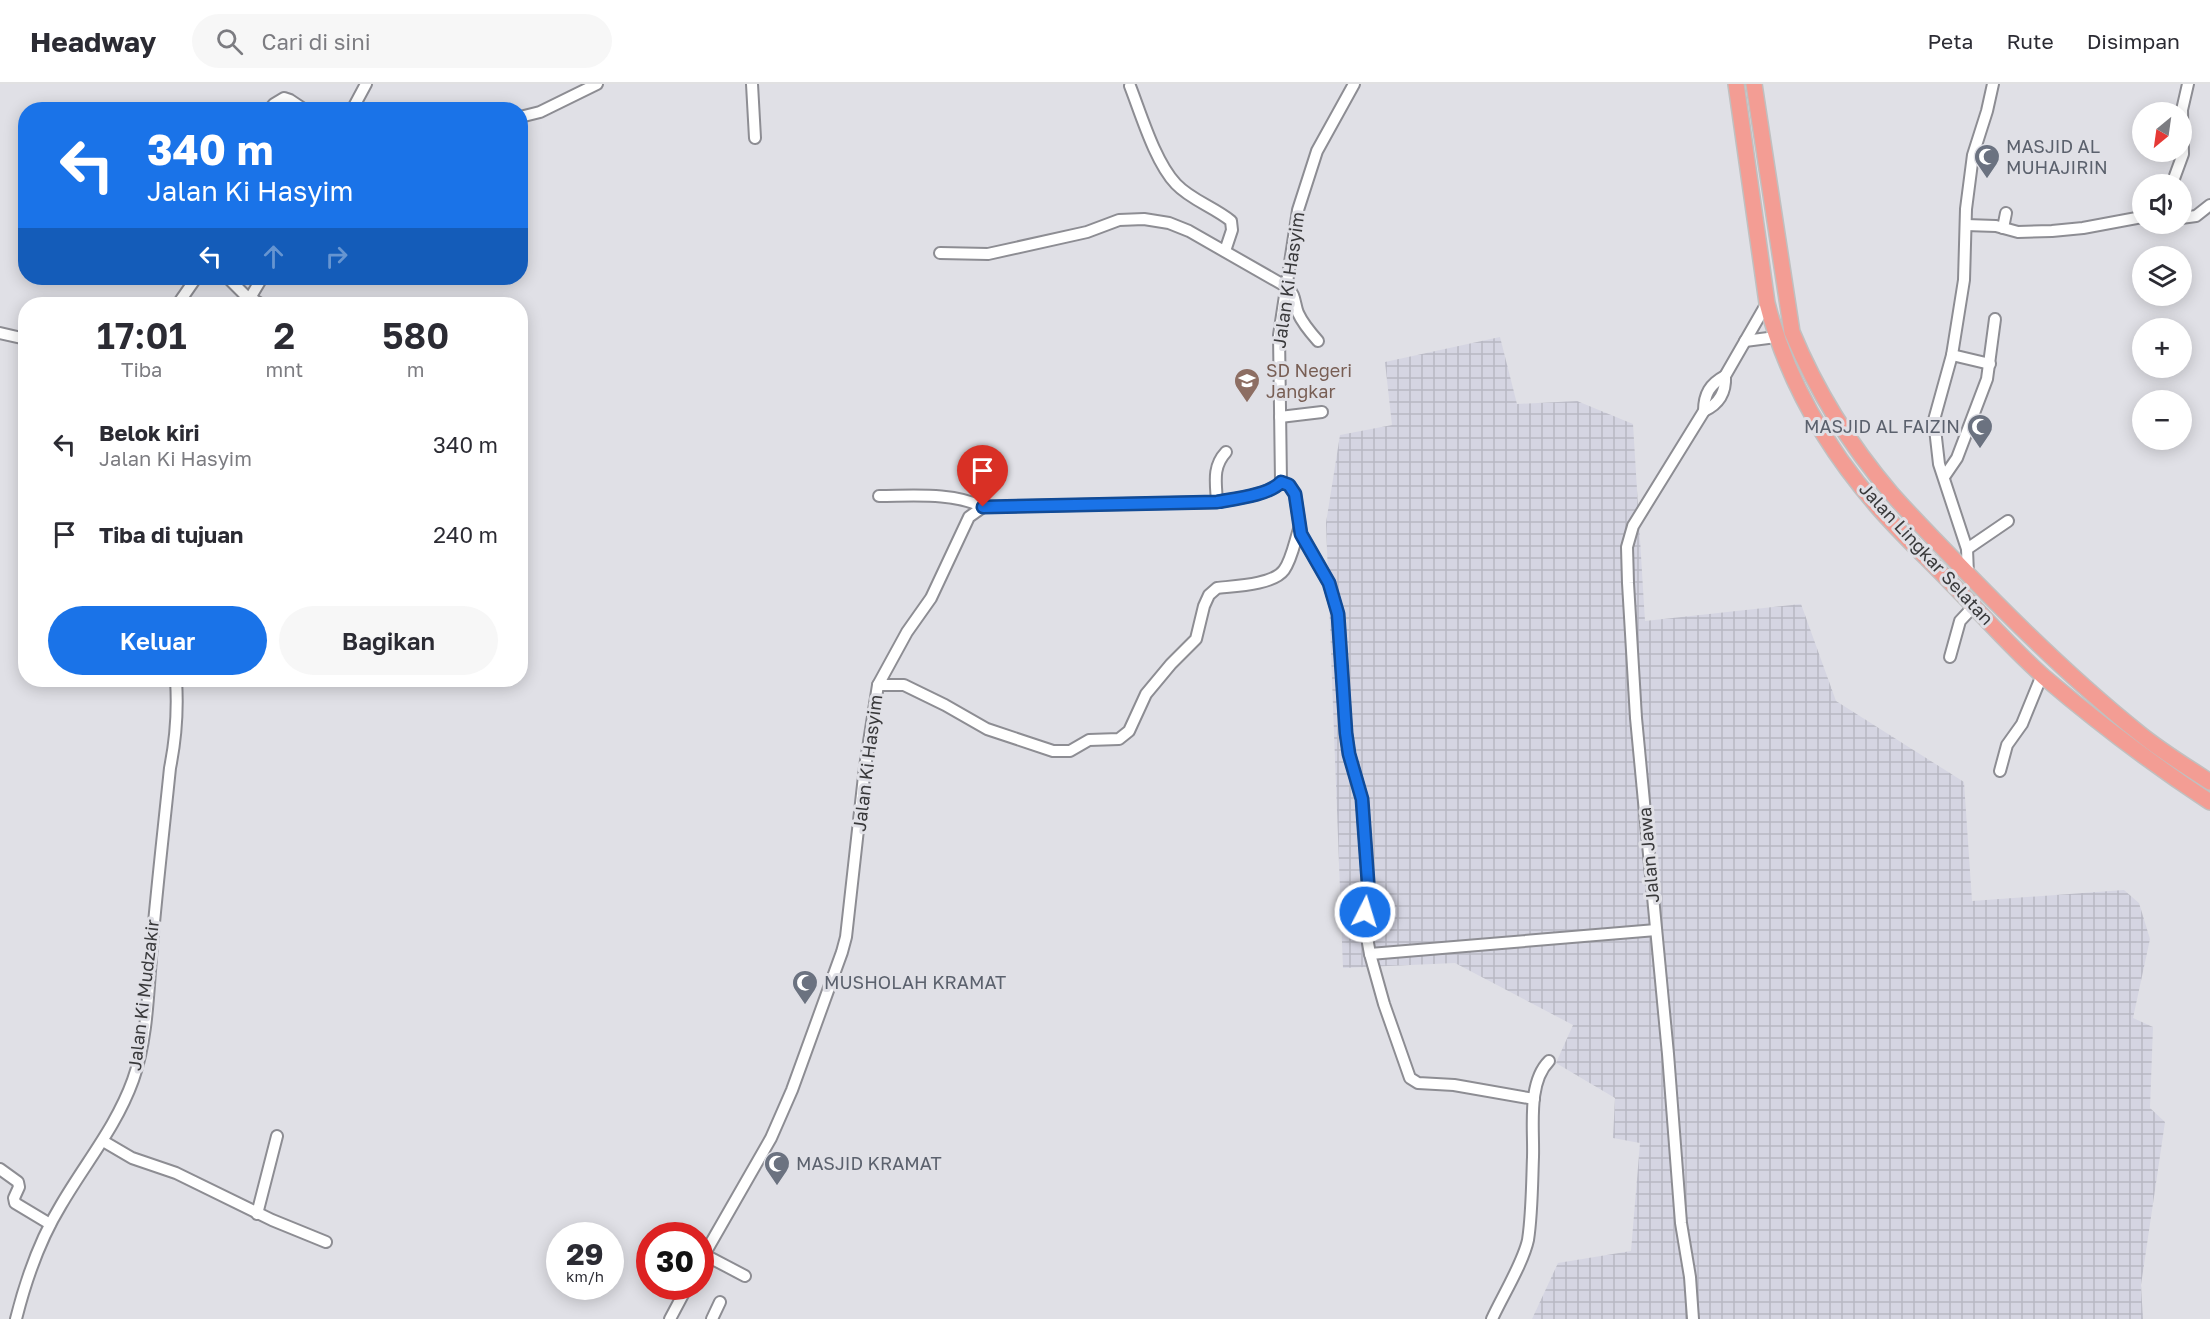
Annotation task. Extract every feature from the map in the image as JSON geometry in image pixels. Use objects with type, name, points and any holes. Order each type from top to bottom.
[{"type":"highway","name":"Jalan Lingkar Selatan","points":[[1736,84],[1767,303],[1776,337],[1805,403],[1842,462],[1876,506],[2042,675],[2112,733],[2210,802]]},
{"type":"highway","name":"Jalan Lingkar Selatan","points":[[1754,84],[1792,332],[1807,369],[1827,404],[1858,451],[1891,493],[2066,672],[2141,735],[2210,782]]},
{"type":"highway","points":[[1793,378],[1807,369]]},
{"type":"street","points":[[356,102],[366,84]]},
{"type":"street","points":[[528,115],[540,112],[597,84]]},
{"type":"street","points":[[752,84],[754,138]]},
{"type":"street","name":"Jalan Ki Hasyim","points":[[1281,482],[1279,335],[1296,218],[1317,151],[1354,84]]},
{"type":"street","points":[[1968,574],[1967,549],[1939,464],[1934,420],[1952,355],[1965,272],[1967,198],[1973,155],[1993,84]]},
{"type":"street","points":[[2176,174],[2183,154],[2182,110],[2187,84]]},
{"type":"street","points":[[1130,86],[1149,134],[1172,179],[1186,192],[1231,221],[1232,230],[1225,251]]},
{"type":"street","points":[[277,102],[284,98],[294,102]]},
{"type":"street","points":[[2192,217],[2210,205]]},
{"type":"street","points":[[2003,228],[2006,213]]},
{"type":"street","points":[[1966,225],[1996,226],[2018,232],[2052,231],[2132,219]]},
{"type":"street","points":[[940,253],[988,254],[1087,232],[1119,220],[1157,221],[1179,227],[1287,287],[1294,294],[1295,305],[1303,322],[1318,340]]},
{"type":"street","points":[[236,285],[249,297]]},
{"type":"street","name":"Jalan Jawa","points":[[1693,1319],[1690,1277],[1681,1223],[1635,706],[1628,547],[1633,526],[1704,411],[1704,401],[1713,382],[1725,376],[1767,303]]},
{"type":"street","points":[[1944,477],[1953,466],[1987,379],[1995,319]]},
{"type":"street","points":[[0,333],[18,337]]},
{"type":"street","points":[[1745,341],[1776,337]]},
{"type":"street","points":[[1952,355],[1990,364]]},
{"type":"street","points":[[1280,417],[1322,412]]},
{"type":"street","points":[[1217,502],[1216,468],[1219,459],[1226,452]]},
{"type":"street","points":[[879,496],[948,498],[983,507],[1217,502],[1242,498],[1271,489],[1281,482],[1289,485],[1295,494],[1301,534],[1329,583],[1338,614],[1346,733],[1362,799],[1368,882],[1366,932],[1384,1004],[1413,1082],[1454,1085],[1534,1099]]},
{"type":"street","name":"Jalan Ki Hasyim","points":[[714,1239],[771,1138],[818,1021],[842,951],[849,916],[865,767],[878,685],[907,632],[931,598],[969,517],[983,507]]},
{"type":"street","points":[[1967,549],[2008,521]]},
{"type":"street","points":[[878,685],[904,685],[987,729],[1053,751],[1070,751],[1089,740],[1119,739],[1129,731],[1146,694],[1196,639],[1204,606],[1212,590],[1258,583],[1281,574],[1288,562],[1300,526]]},
{"type":"street","points":[[1950,657],[1960,621],[1974,606]]},
{"type":"street","points":[[2000,771],[2007,745],[2022,723],[2042,675]]},
{"type":"street","name":"Jalan Ki Mudzakir","points":[[16,1319],[29,1270],[50,1224],[114,1124],[134,1077],[142,1041],[170,768],[176,734],[177,687]]},
{"type":"street","points":[[1370,954],[1656,930]]},
{"type":"street","points":[[1492,1319],[1524,1253],[1528,1239],[1534,1099],[1539,1074],[1549,1061]]},
{"type":"street","points":[[257,1214],[278,1136]]},
{"type":"street","points":[[103,1141],[132,1158],[176,1173],[257,1214],[326,1242]]},
{"type":"street","points":[[0,1169],[18,1182],[15,1203],[50,1224]]},
{"type":"street","points":[[714,1263],[745,1276]]},
{"type":"street","points":[[670,1319],[680,1300]]},
{"type":"street","points":[[712,1319],[720,1302]]},
{"type":"shaded area","points":[[1500,337],[1517,404],[1577,401],[1633,424],[1645,621],[1801,604],[1836,701],[1964,782],[1972,901],[2124,890],[2139,903],[2150,939],[2133,1018],[2153,1027],[2150,1108],[2165,1122],[2141,1285],[2143,1319],[1532,1319],[1558,1263],[1631,1251],[1640,1143],[1613,1138],[1615,1098],[1556,1063],[1573,1025],[1455,963],[1343,968],[1326,523],[1340,435],[1392,425],[1385,362]]},
{"type":"place","name":"MASJID AL MUHAJIRIN","points":[[1987,180]]},
{"type":"place","name":"SD Negeri Jangkar","points":[[1247,404]]},
{"type":"place","name":"MASJID AL FAIZIN","points":[[1980,450]]},
{"type":"place","name":"MUSHOLAH KRAMAT","points":[[805,1006]]},
{"type":"place","name":"MASJID KRAMAT","points":[[777,1187]]},
{"type":"route","points":[[983,507],[1217,502],[1242,498],[1271,489],[1281,482],[1289,485],[1295,494],[1301,534],[1329,583],[1338,614],[1343,711],[1349,754],[1362,799],[1368,882],[1365,912]]}]
